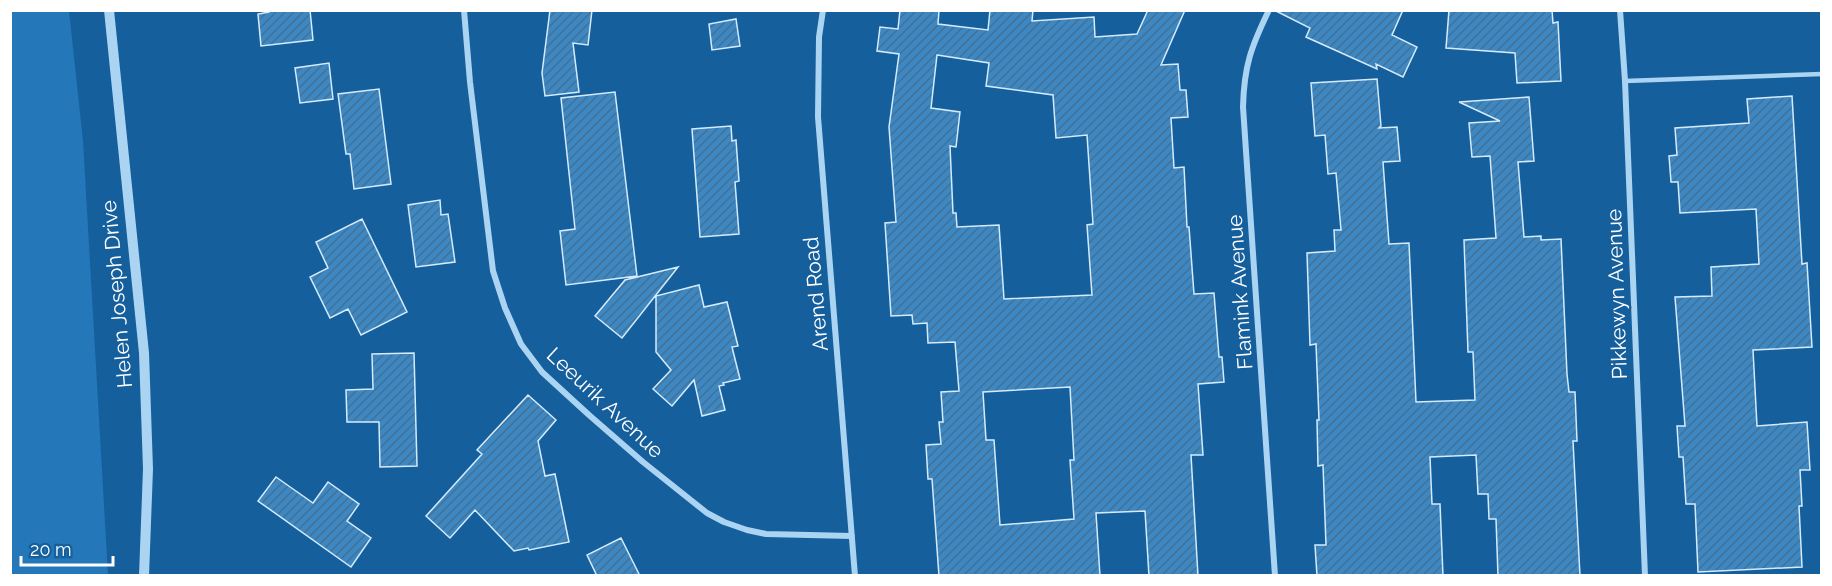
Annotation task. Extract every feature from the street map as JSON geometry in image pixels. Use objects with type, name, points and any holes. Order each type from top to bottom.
[{"type":"street","name":"Helen Joseph Drive","points":[[109,10],[144,353],[148,469],[144,576]]},
{"type":"street","name":"Leeurik Avenue","points":[[464,10],[470,82],[493,271],[505,308],[521,344],[542,372],[589,415],[707,513],[724,522],[766,534],[852,536]]},
{"type":"street","name":"Arend Road","points":[[823,10],[819,37],[818,117],[855,576]]},
{"type":"street","name":"Flamink Avenue","points":[[1269,10],[1248,57],[1244,107],[1275,576]]},
{"type":"street","name":"Pikkewyn Avenue","points":[[1620,10],[1625,81],[1645,576]]},
{"type":"lane","points":[[1625,81],[1821,74]]},
{"type":"shaded area","points":[[10,11],[69,11],[83,141],[108,575],[11,575]]},
{"type":"building","points":[[269,10],[310,10],[313,40],[261,46],[258,14],[269,12]]},
{"type":"building","points":[[550,10],[592,10],[588,45],[573,43],[579,92],[545,96],[542,73]]},
{"type":"building","points":[[900,10],[939,10],[938,24],[988,30],[990,10],[1033,10],[1032,21],[1094,17],[1095,37],[1137,34],[1148,10],[1185,10],[1161,65],[1178,64],[1180,90],[1186,90],[1188,117],[1171,118],[1174,168],[1184,167],[1194,294],[1214,293],[1219,357],[1222,357],[1224,382],[1198,384],[1203,455],[1191,455],[1198,576],[1149,576],[1145,511],[1096,513],[1100,576],[939,576],[932,479],[928,479],[926,445],[941,444],[939,422],[943,422],[941,392],[959,391],[955,342],[928,343],[927,323],[913,324],[912,315],[891,316],[885,223],[896,222],[889,127],[899,54],[877,51],[880,27],[898,29]],"holes":[[[937,55],[989,63],[986,86],[1053,95],[1056,138],[1087,135],[1093,224],[1087,225],[1092,295],[1004,299],[999,225],[957,227],[956,213],[953,213],[950,146],[956,147],[960,112],[931,108]],[[1070,387],[1074,460],[1070,460],[1074,519],[1000,525],[994,440],[986,440],[983,392]]]},
{"type":"building","points":[[1274,10],[1403,10],[1392,35],[1417,47],[1403,77],[1376,64],[1377,69],[1306,37],[1310,28]]},
{"type":"building","points":[[1449,10],[1552,10],[1553,23],[1558,22],[1561,81],[1517,83],[1515,53],[1446,48]]},
{"type":"building","points":[[736,19],[740,46],[712,50],[709,24]]},
{"type":"building","points":[[329,63],[333,99],[300,103],[295,68]]},
{"type":"building","points":[[1377,79],[1381,126],[1379,128],[1397,127],[1400,161],[1383,162],[1389,244],[1409,243],[1416,402],[1475,400],[1473,352],[1468,352],[1464,240],[1496,238],[1490,156],[1472,157],[1469,123],[1500,121],[1459,102],[1529,97],[1534,161],[1518,162],[1524,237],[1541,236],[1541,240],[1561,239],[1567,374],[1569,392],[1575,392],[1577,441],[1573,441],[1580,576],[1498,576],[1496,519],[1489,519],[1488,494],[1478,494],[1476,455],[1430,457],[1432,504],[1440,504],[1443,576],[1317,576],[1315,545],[1326,545],[1323,465],[1318,466],[1316,344],[1310,345],[1307,253],[1335,251],[1334,230],[1341,230],[1336,173],[1328,174],[1325,135],[1315,136],[1311,83]]},
{"type":"building","points":[[379,89],[391,184],[354,189],[350,154],[346,154],[338,94]]},
{"type":"building","points":[[615,92],[637,276],[566,285],[560,231],[575,229],[561,98]]},
{"type":"building","points":[[1792,96],[1802,264],[1807,263],[1812,347],[1753,350],[1757,426],[1807,422],[1810,470],[1800,470],[1802,567],[1698,572],[1695,504],[1686,504],[1683,457],[1679,457],[1677,426],[1685,426],[1675,297],[1712,296],[1711,267],[1759,264],[1756,209],[1680,213],[1678,182],[1671,182],[1669,156],[1677,155],[1675,128],[1749,123],[1747,99]]},
{"type":"building","points":[[731,126],[732,141],[736,140],[739,181],[735,182],[739,234],[700,237],[692,129]]},
{"type":"building","points":[[440,200],[441,215],[448,214],[455,262],[416,267],[408,205]]},
{"type":"building","points":[[362,219],[407,312],[361,335],[348,309],[330,318],[310,277],[328,268],[316,242]]},
{"type":"building","points":[[678,267],[622,338],[595,316],[625,280]]},
{"type":"building","points":[[699,285],[704,307],[727,302],[738,346],[732,347],[740,379],[719,386],[725,410],[702,416],[694,380],[672,406],[653,389],[671,370],[656,352],[656,296]]},
{"type":"building","points":[[414,353],[417,466],[380,467],[379,422],[347,422],[346,390],[373,389],[372,354]]},
{"type":"building","points":[[528,395],[556,420],[538,441],[545,476],[555,474],[569,542],[514,551],[475,510],[450,538],[426,516],[482,454],[477,450]]},
{"type":"building","points":[[276,477],[313,503],[328,482],[359,504],[347,521],[371,538],[351,567],[258,501]]},
{"type":"building","points":[[621,538],[640,576],[597,576],[587,555]]}]
